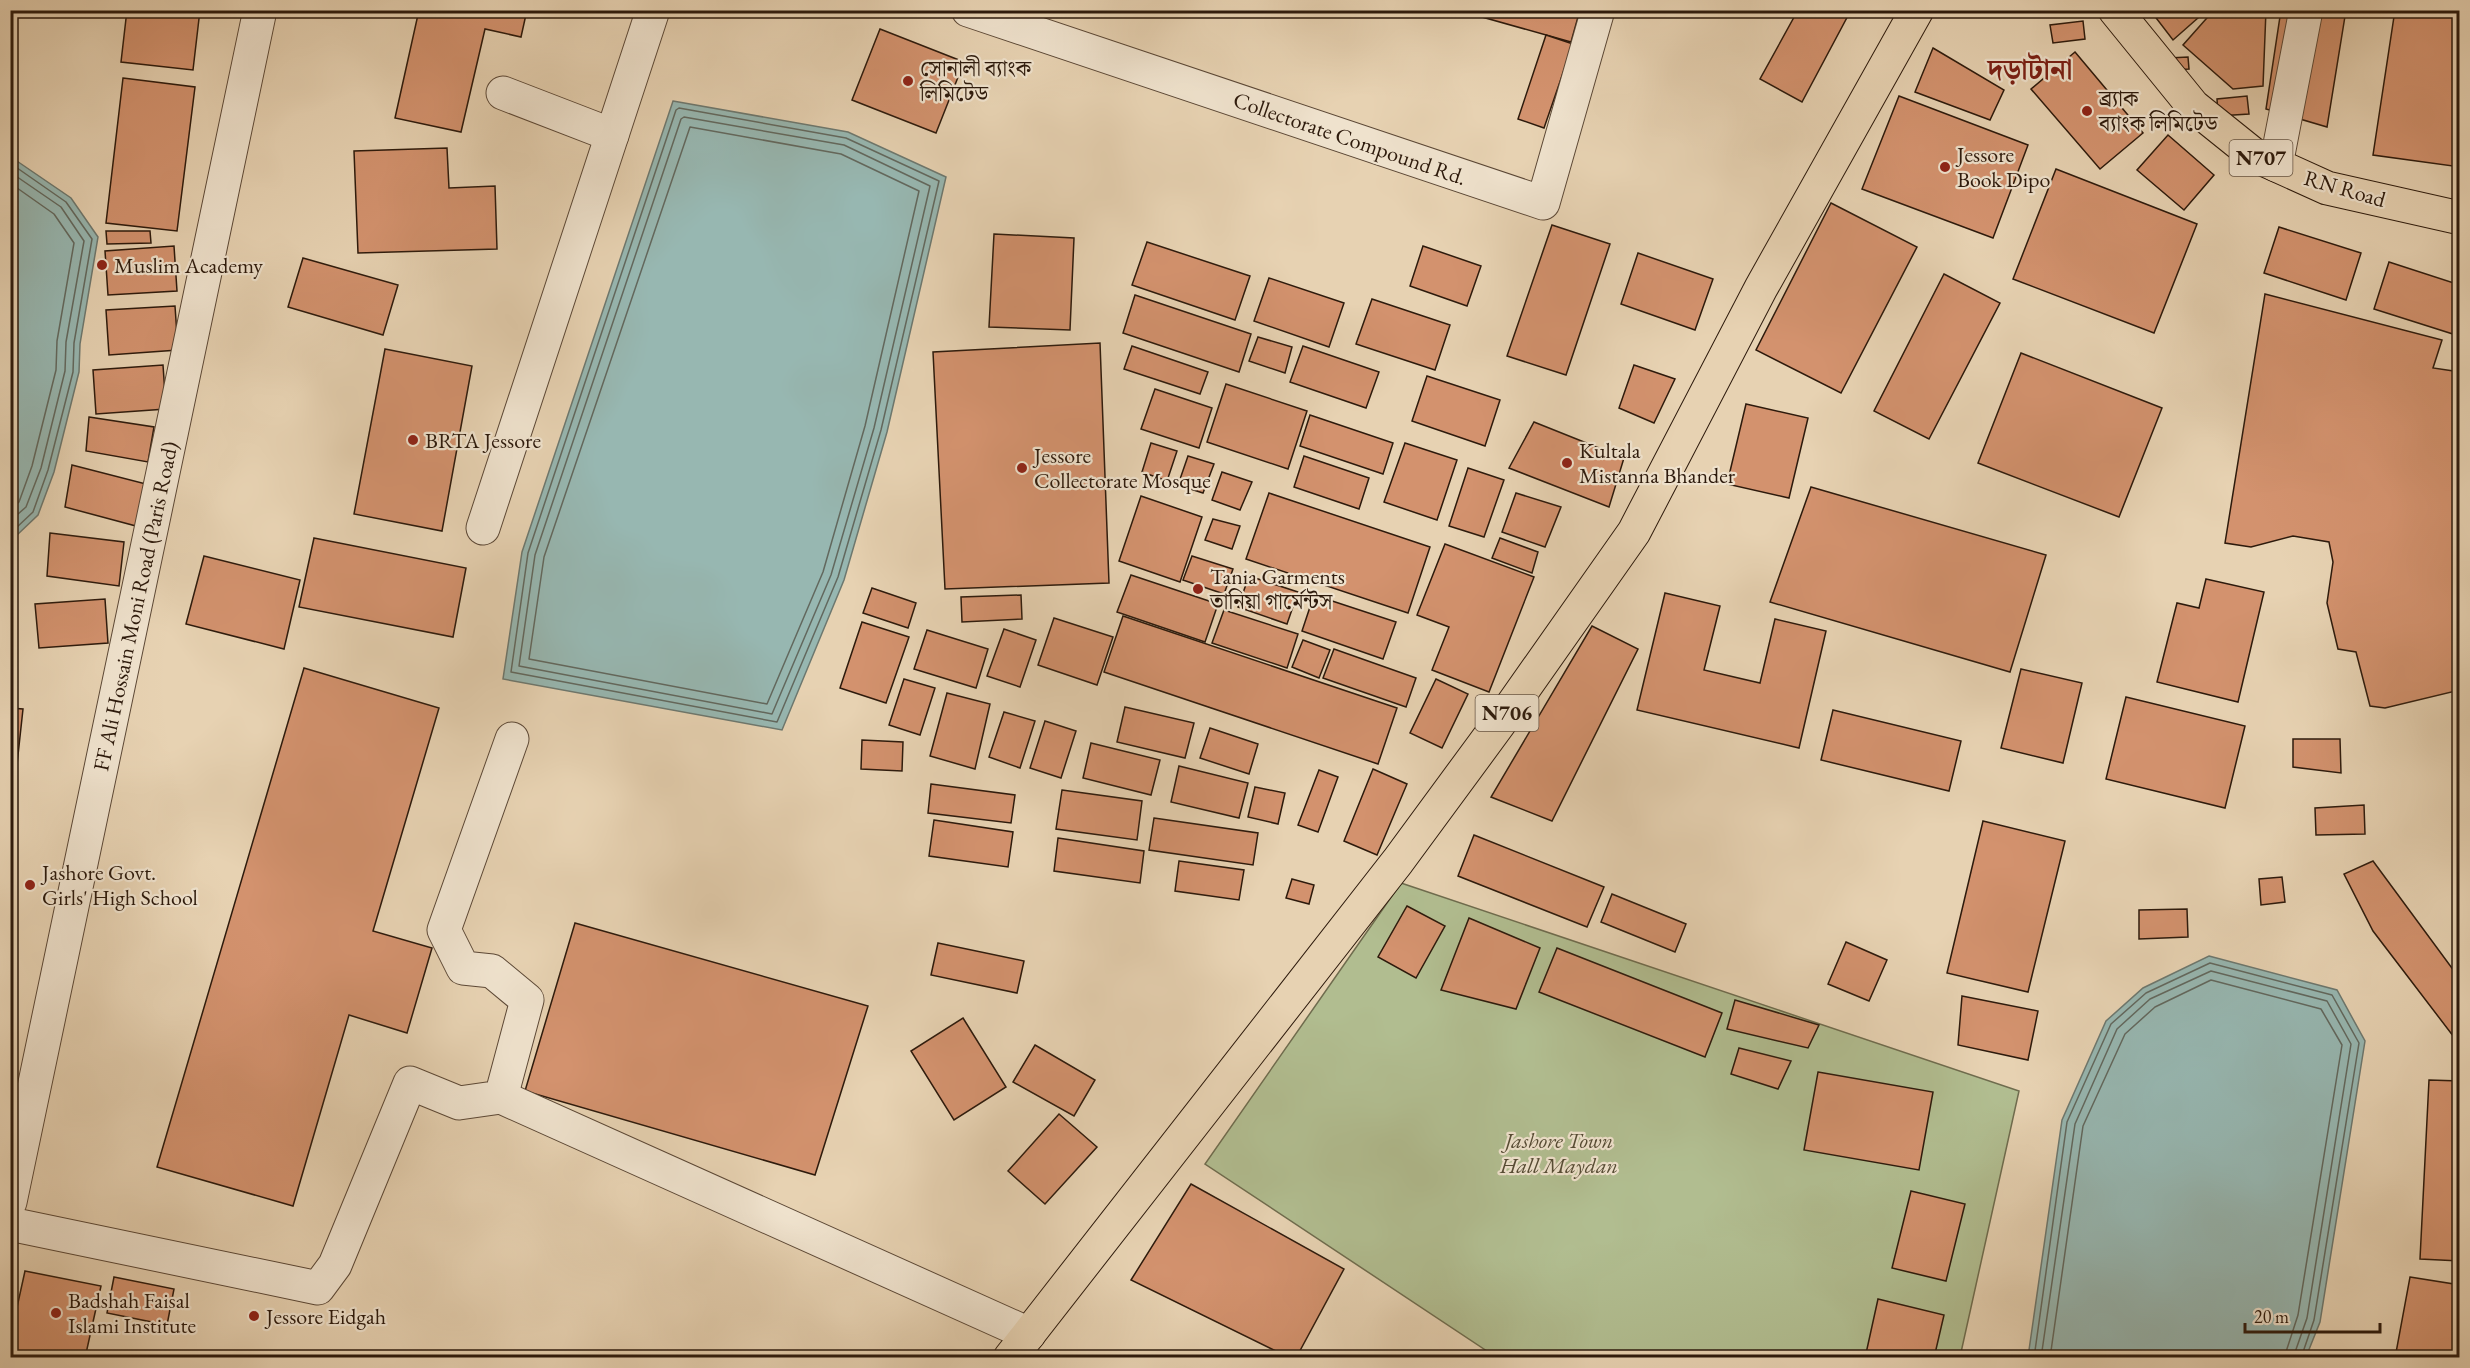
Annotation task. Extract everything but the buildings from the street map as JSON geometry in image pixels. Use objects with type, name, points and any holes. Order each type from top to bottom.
[{"type":"highway","name":"N706","points":[[1019,1346],[1391,869],[1501,721],[1634,532],[1761,288],[1917,10]]},
{"type":"highway","name":"RN Road","points":[[2115,10],[2193,106],[2254,155],[2327,188],[2460,218]]},
{"type":"street","name":"FF Ali Hossain Moni Road (Paris Road)","points":[[10,1202],[260,10]]},
{"type":"street","points":[[483,528],[653,10]]},
{"type":"street","name":"Collectorate Compound Rd.","points":[[968,10],[1543,203],[1598,10]]},
{"type":"street","points":[[2276,165],[2306,10]]},
{"type":"street","points":[[503,93],[612,135]]},
{"type":"street","points":[[501,1097],[527,1000],[492,971],[462,968],[444,930],[512,739]]},
{"type":"street","points":[[10,1224],[318,1288],[335,1264],[410,1083],[459,1103],[501,1097],[1019,1346]]},
{"type":"green space","name":"Jashore Town Hall Maydan","points":[[1401,883],[2019,1091],[1960,1357],[1496,1357],[1205,1164]]},
{"type":"water","points":[[673,101],[848,132],[946,177],[887,432],[844,580],[782,730],[503,679],[522,552]]},
{"type":"water","points":[[11,157],[71,198],[98,237],[80,344],[79,372],[54,472],[38,515],[16,536],[10,534]]},
{"type":"water","points":[[2209,956],[2337,990],[2365,1041],[2320,1322],[2306,1357],[2028,1357],[2062,1120],[2106,1021],[2143,988]]},
{"type":"place","name":"সোনালী ব্যাংক লিমিটেড","points":[[908,81]]},
{"type":"place","name":"ব্র্যাক ব্যাংক লিমিটেড","points":[[2087,111]]},
{"type":"place","name":"Jessore Book Dipo","points":[[1945,167]]},
{"type":"place","name":"Muslim Academy","points":[[102,265]]},
{"type":"place","name":"BRTA Jessore","points":[[413,440]]},
{"type":"place","name":"Kultala Mistanna Bhander","points":[[1567,463]]},
{"type":"place","name":"Jessore Collectorate Mosque","points":[[1022,468]]},
{"type":"place","name":"Tania Garments তানিয়া গার্মেন্টস","points":[[1198,589]]},
{"type":"place","name":"Jashore Govt. Girls' High School","points":[[30,885]]},
{"type":"place","name":"Badshah Faisal Islami Institute","points":[[56,1313]]},
{"type":"place","name":"Jessore Eidgah","points":[[254,1316]]},
{"type":"district","name":"দড়াটানা","points":[[2030,69]]}]
